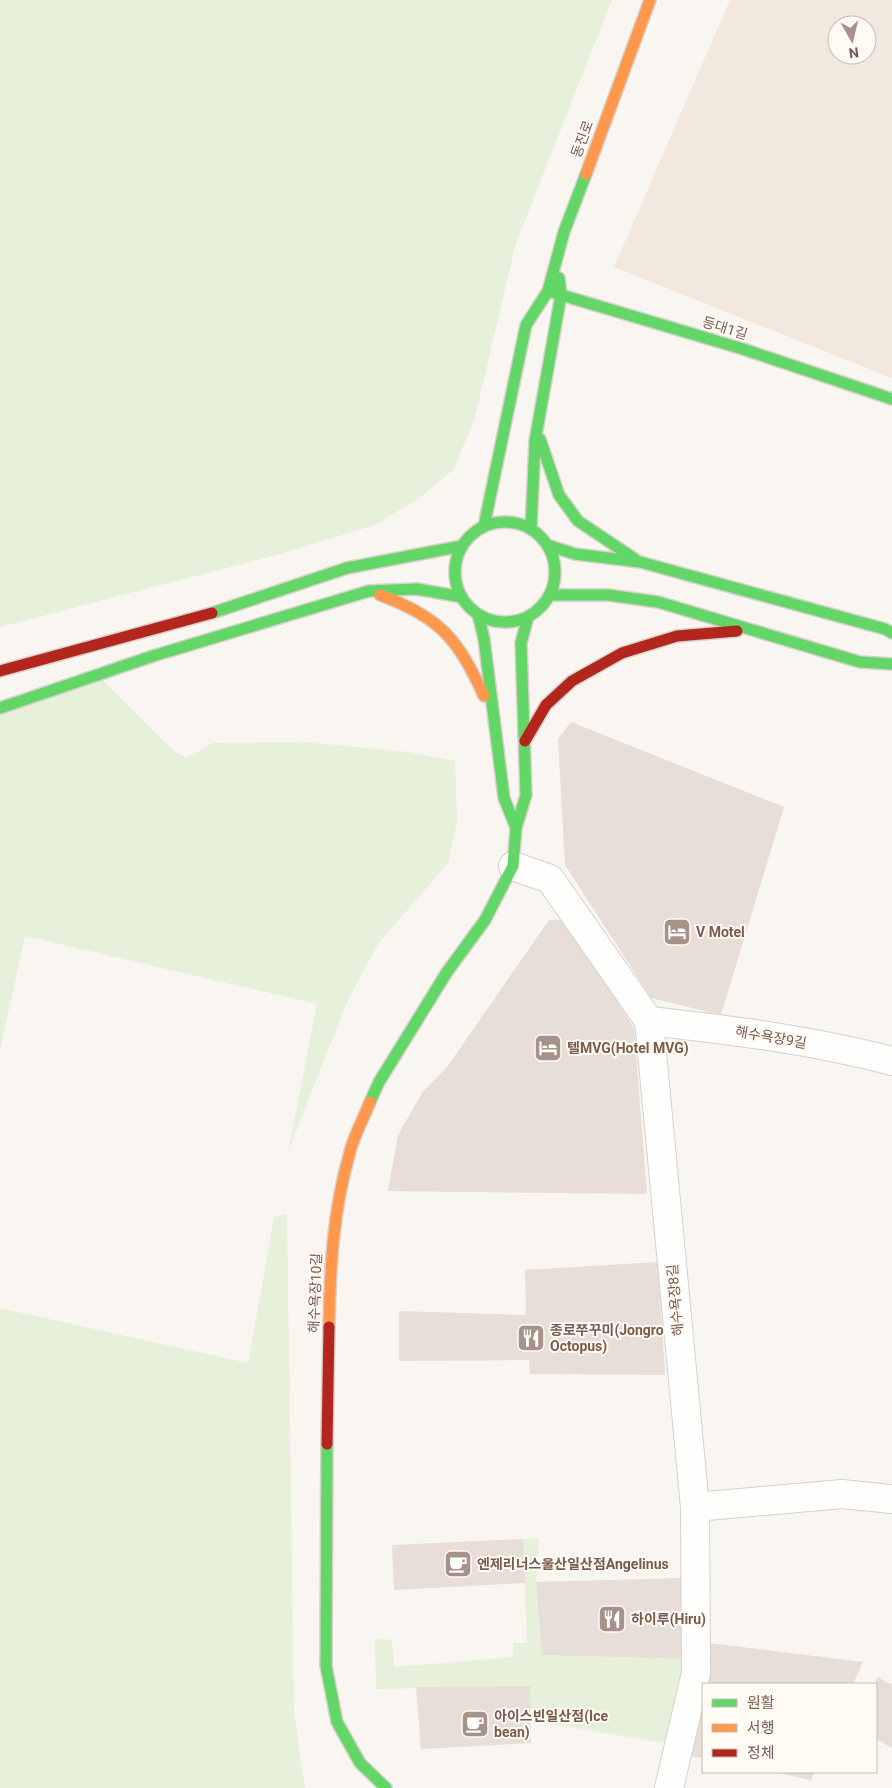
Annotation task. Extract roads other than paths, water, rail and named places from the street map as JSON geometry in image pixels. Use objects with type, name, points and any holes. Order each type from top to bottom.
[{"type":"street","name":"동진로","points":[[484,526],[526,325],[548,291],[568,222],[650,0]]},
{"type":"street","points":[[531,529],[532,477],[536,426],[561,295],[557,260]]},
{"type":"street","name":"등대1길","points":[[548,291],[744,349],[892,399]]},
{"type":"street","points":[[536,426],[559,495],[578,521],[640,562]]},
{"type":"street","points":[[548,544],[554,558],[556,573],[550,595],[541,607],[528,617],[508,622],[498,622],[478,614],[462,597],[456,583],[455,567],[462,546],[472,534],[484,526],[508,522],[531,529],[548,544],[575,554],[640,562],[886,628],[892,633]]},
{"type":"street","points":[[0,671],[213,613],[347,568],[462,546]]},
{"type":"street","points":[[0,708],[153,656],[369,591],[417,589],[462,597]]},
{"type":"street","points":[[369,591],[406,603],[434,619],[460,647],[496,724]]},
{"type":"street","points":[[550,595],[608,595],[658,602],[860,662],[892,664]]},
{"type":"street","points":[[478,614],[484,639],[504,798],[516,828]]},
{"type":"street","points":[[516,828],[526,795],[526,741],[521,690],[521,643],[528,617]]},
{"type":"street","points":[[526,741],[546,706],[572,681],[622,653],[677,636],[753,629]]},
{"type":"street","name":"해수욕장10길","points":[[386,1788],[360,1763],[337,1722],[326,1666],[325,1568],[329,1282],[335,1214],[350,1150],[379,1082],[447,972],[485,920],[513,866],[516,828]]},
{"type":"street","name":"해수욕장8길","points":[[513,866],[550,879],[649,1020],[695,1507],[696,1673],[669,1788]]},
{"type":"street","name":"해수욕장9길","points":[[649,1020],[748,1032],[862,1053],[892,1061]]},
{"type":"street","points":[[695,1507],[842,1494],[892,1499]]},
{"type":"place","name":"V Motel","points":[[677,932]]},
{"type":"place","name":"텔MVG(Hotel MVG)","points":[[548,1048]]},
{"type":"place","name":"종로쭈꾸미(Jongro Octopus)","points":[[531,1338]]},
{"type":"place","name":"엔제리너스울산일산점Angelinus","points":[[458,1564]]},
{"type":"place","name":"하이루(Hiru)","points":[[612,1619]]},
{"type":"place","name":"아이스빈일산점(Ice bean)","points":[[475,1724]]}]
